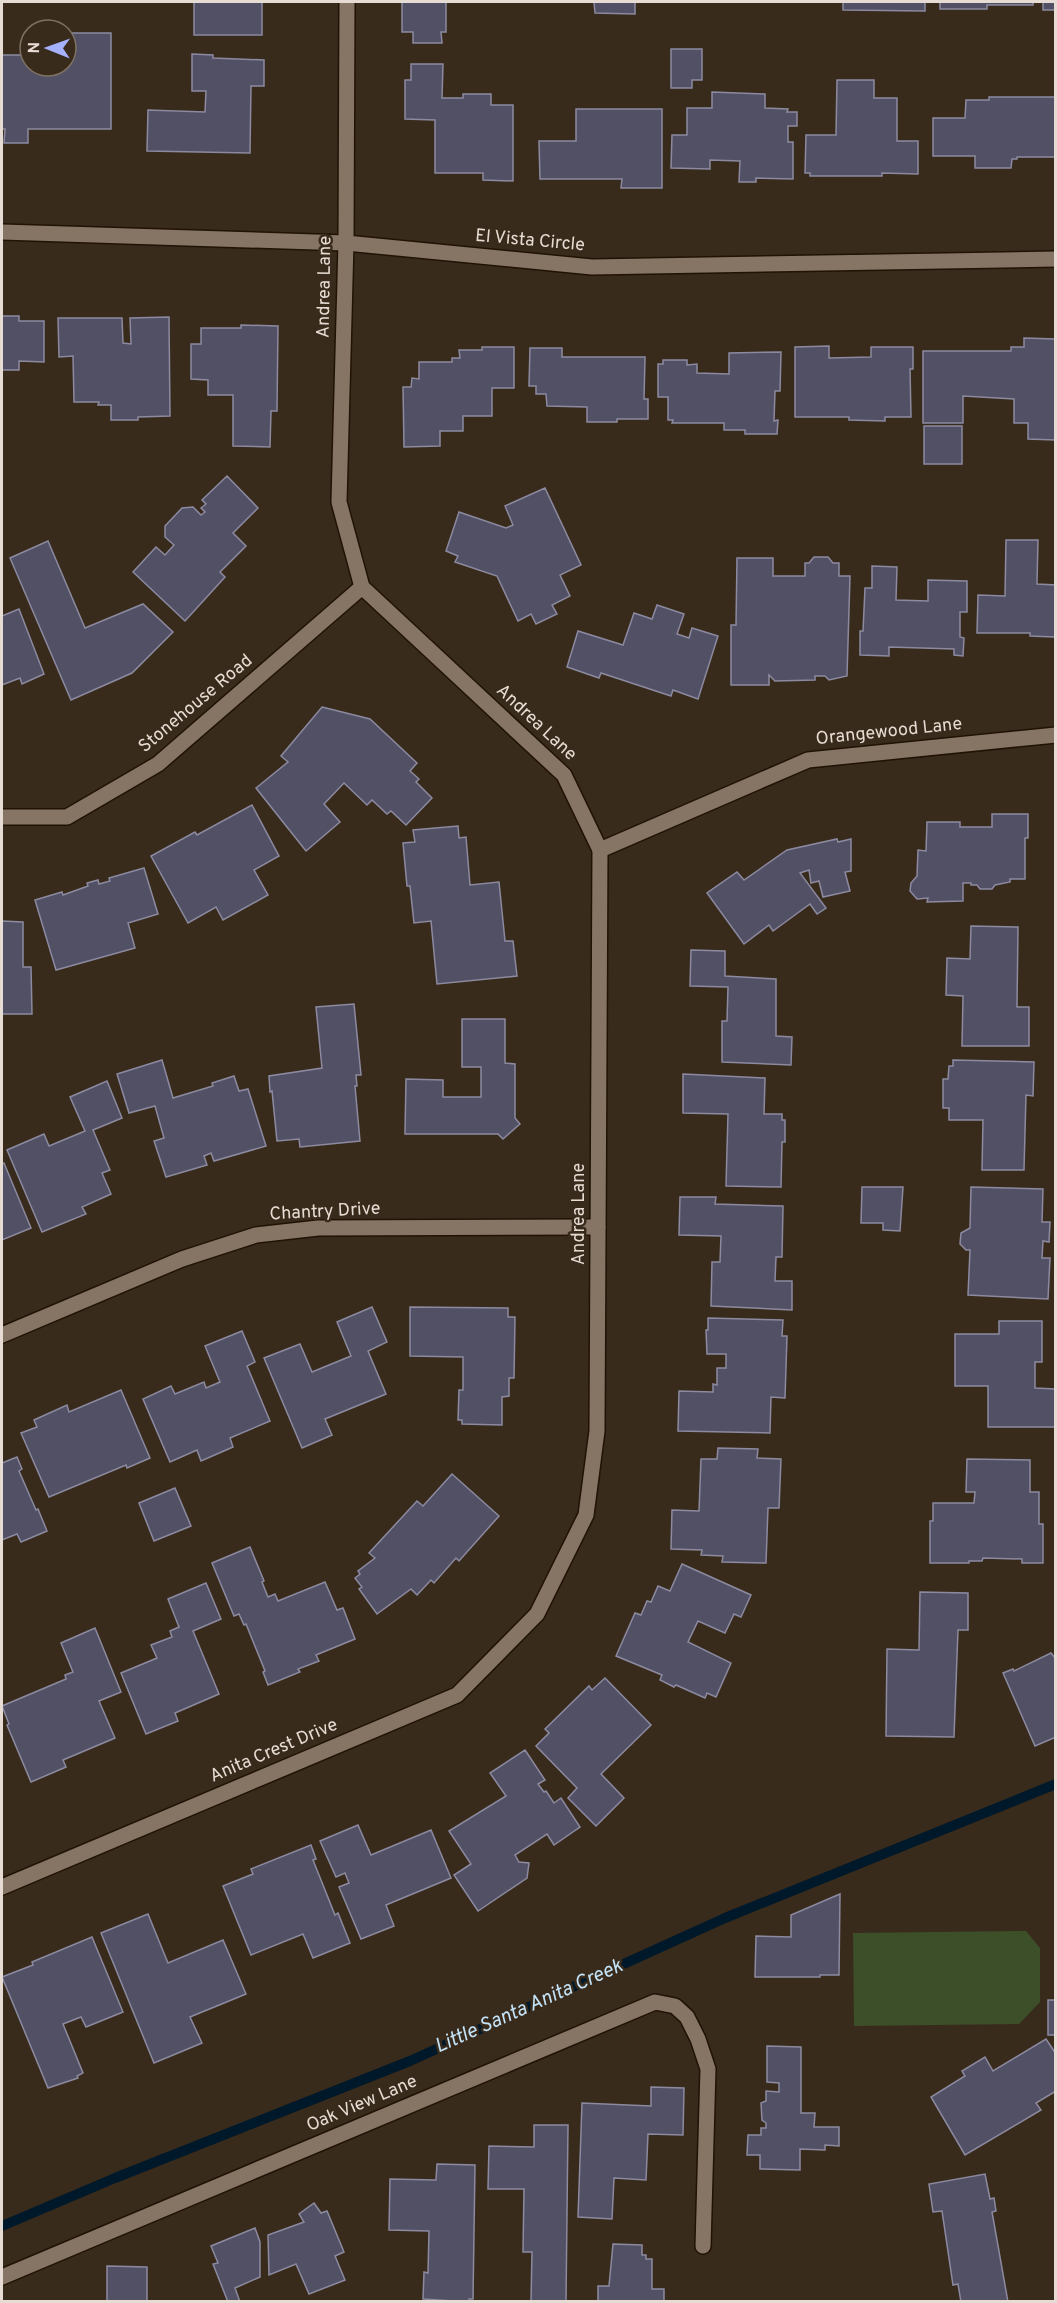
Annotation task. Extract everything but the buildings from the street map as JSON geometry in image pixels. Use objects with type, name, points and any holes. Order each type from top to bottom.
[{"type":"street","name":"Andrea Lane","points":[[347,2],[346,243],[339,502],[362,587],[564,775],[600,850],[597,1431],[586,1515],[537,1614]]},
{"type":"street","name":"El Vista Circle","points":[[2,232],[346,243],[592,267],[1056,259]]},
{"type":"street","name":"Stonehouse Road","points":[[2,817],[67,817],[158,764],[362,587]]},
{"type":"street","name":"Orangewood Lane","points":[[600,850],[808,760],[1056,735]]},
{"type":"street","name":"Chantry Drive","points":[[2,1335],[182,1259],[256,1235],[318,1228],[598,1227]]},
{"type":"street","name":"Anita Crest Drive","points":[[2,1887],[457,1695],[537,1614]]},
{"type":"street","name":"Oak View Lane","points":[[2,2277],[655,2002],[675,2006],[687,2017],[708,2068],[703,2246]]},
{"type":"green space","points":[[1026,1931],[1040,1948],[1040,2002],[1019,2024],[854,2026],[853,1933]]},
{"type":"waterway","name":"Little Santa Anita Creek","points":[[2,2226],[115,2178],[410,2061],[725,1918],[1056,1784]]}]
